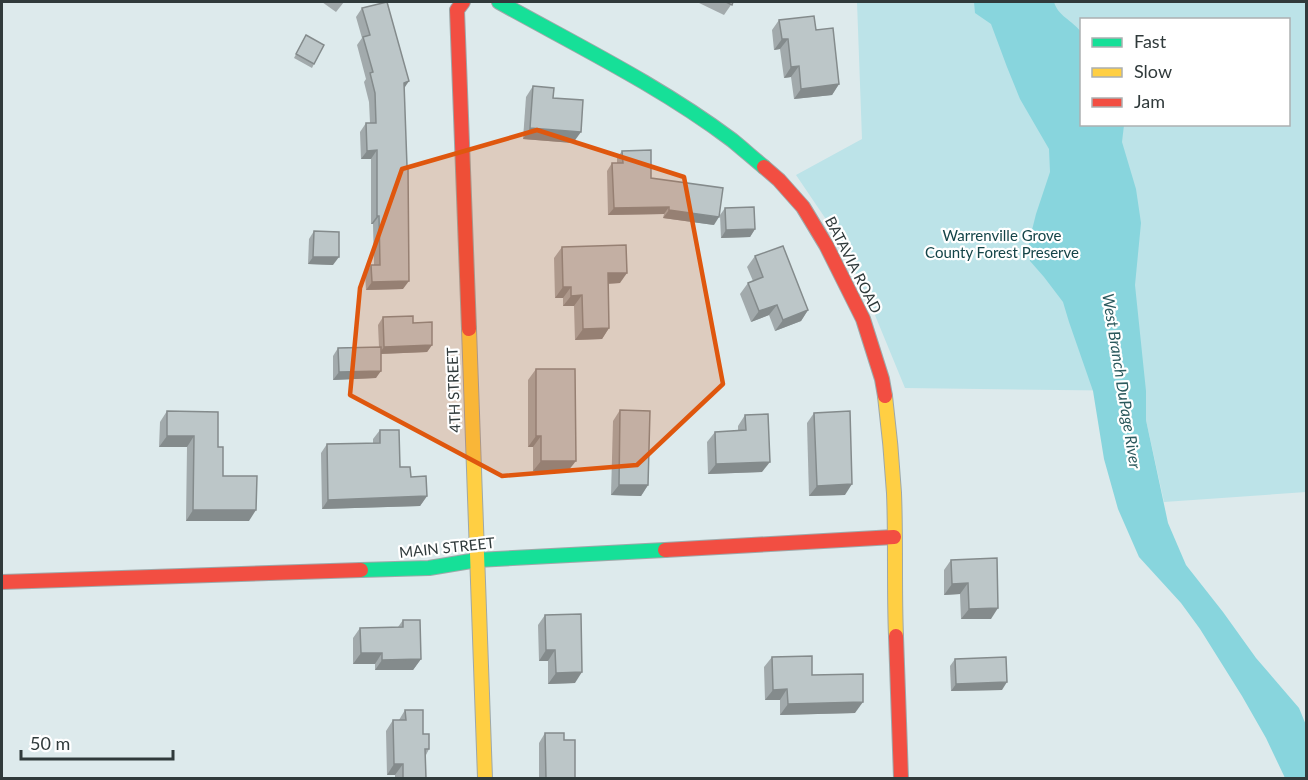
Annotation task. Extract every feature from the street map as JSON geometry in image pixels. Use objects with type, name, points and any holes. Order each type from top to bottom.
[{"type":"street","name":"4TH STREET","points":[[463,2],[457,10],[485,778]]},
{"type":"street","name":"BATAVIA ROAD","points":[[499,2],[629,74],[688,110],[742,149],[779,180],[803,207],[826,245],[864,319],[882,380],[889,427],[894,494],[894,593],[901,778]]},
{"type":"street","name":"MAIN STREET","points":[[2,582],[429,568],[477,560],[894,537]]},
{"type":"highlighted area","points":[[537,130],[684,177],[723,384],[637,465],[502,476],[350,395],[360,288],[402,169]]},
{"type":"green space","name":"Warrenville Grove County Forest Preserve","points":[[857,2],[1306,2],[1306,492],[1164,502],[1146,420],[1145,391],[905,388],[870,303],[840,240],[796,175],[862,139]]},
{"type":"water","name":"West Branch DuPage River","points":[[974,2],[1054,2],[1059,11],[1080,31],[1080,126],[1124,126],[1122,142],[1136,189],[1141,223],[1135,285],[1146,391],[1146,420],[1168,523],[1186,565],[1256,658],[1299,708],[1306,725],[1306,778],[1285,778],[1266,738],[1200,629],[1181,603],[1139,557],[1118,509],[1104,459],[1093,391],[1063,302],[1030,261],[1029,242],[1050,172],[1049,149],[1020,99],[991,24],[975,13]]},
{"type":"building","points":[[387,2],[409,81],[404,83],[408,167],[409,281],[372,282],[371,265],[380,265],[377,150],[367,151],[366,123],[376,123],[375,93],[370,73],[373,72],[363,37],[370,35],[362,8]]},
{"type":"building","points":[[814,16],[816,30],[833,28],[839,84],[801,89],[799,66],[791,67],[788,39],[782,39],[779,20]]},
{"type":"building","points":[[306,35],[324,45],[314,64],[296,54]]},
{"type":"building","points":[[533,86],[554,88],[553,98],[583,100],[581,132],[530,128]]},
{"type":"building","points":[[651,150],[651,178],[723,188],[719,217],[669,210],[669,207],[614,208],[612,163],[623,163],[622,151]]},
{"type":"building","points":[[754,207],[755,229],[726,230],[725,208]]},
{"type":"building","points":[[314,231],[339,232],[339,257],[313,257]]},
{"type":"building","points":[[626,245],[627,273],[608,273],[609,328],[583,329],[582,295],[571,296],[571,287],[563,287],[562,247]]},
{"type":"building","points":[[783,246],[808,310],[783,320],[777,305],[759,311],[748,283],[763,277],[755,256]]},
{"type":"building","points":[[413,316],[413,323],[432,322],[432,345],[384,347],[383,317]]},
{"type":"building","points":[[381,347],[381,371],[339,372],[338,348]]},
{"type":"building","points":[[536,369],[575,369],[576,461],[541,461],[541,436],[536,436]]},
{"type":"building","points":[[620,410],[650,411],[648,485],[619,485]]},
{"type":"building","points":[[167,411],[218,412],[218,447],[223,447],[223,476],[257,476],[256,510],[193,510],[194,436],[167,436]]},
{"type":"building","points":[[850,411],[852,484],[817,486],[814,413]]},
{"type":"building","points":[[768,414],[770,462],[716,464],[715,432],[746,430],[745,415]]},
{"type":"building","points":[[380,430],[399,430],[400,467],[410,467],[411,477],[426,476],[427,496],[328,500],[327,444],[380,443]]},
{"type":"building","points":[[997,558],[998,608],[969,609],[968,583],[952,584],[951,560]]},
{"type":"building","points":[[581,614],[582,672],[556,673],[555,650],[546,650],[545,615]]},
{"type":"building","points":[[403,620],[420,620],[421,659],[382,660],[382,653],[361,653],[360,628],[403,627]]},
{"type":"building","points":[[812,656],[812,675],[863,674],[863,702],[788,704],[787,689],[773,690],[772,657]]},
{"type":"building","points":[[1006,657],[1007,682],[956,684],[955,659]]},
{"type":"building","points":[[405,710],[423,710],[423,734],[429,734],[429,749],[425,749],[426,778],[403,778],[403,764],[394,764],[393,720],[406,720]]},
{"type":"building","points":[[545,733],[564,733],[564,740],[575,740],[575,778],[546,778]]},
{"type":"traffic: fast","points":[[499,2],[618,67],[705,120],[764,167]]},
{"type":"traffic: fast","points":[[361,570],[429,568],[477,560],[665,550]]},
{"type":"traffic: slow","points":[[469,329],[485,778]]},
{"type":"traffic: slow","points":[[885,396],[894,493],[896,636]]},
{"type":"traffic: jam","points":[[463,2],[457,10],[469,329]]},
{"type":"traffic: jam","points":[[764,167],[803,207],[826,245],[863,319],[885,396]]},
{"type":"traffic: jam","points":[[665,550],[894,537]]},
{"type":"traffic: jam","points":[[2,582],[361,570]]},
{"type":"traffic: jam","points":[[896,636],[901,778]]}]
